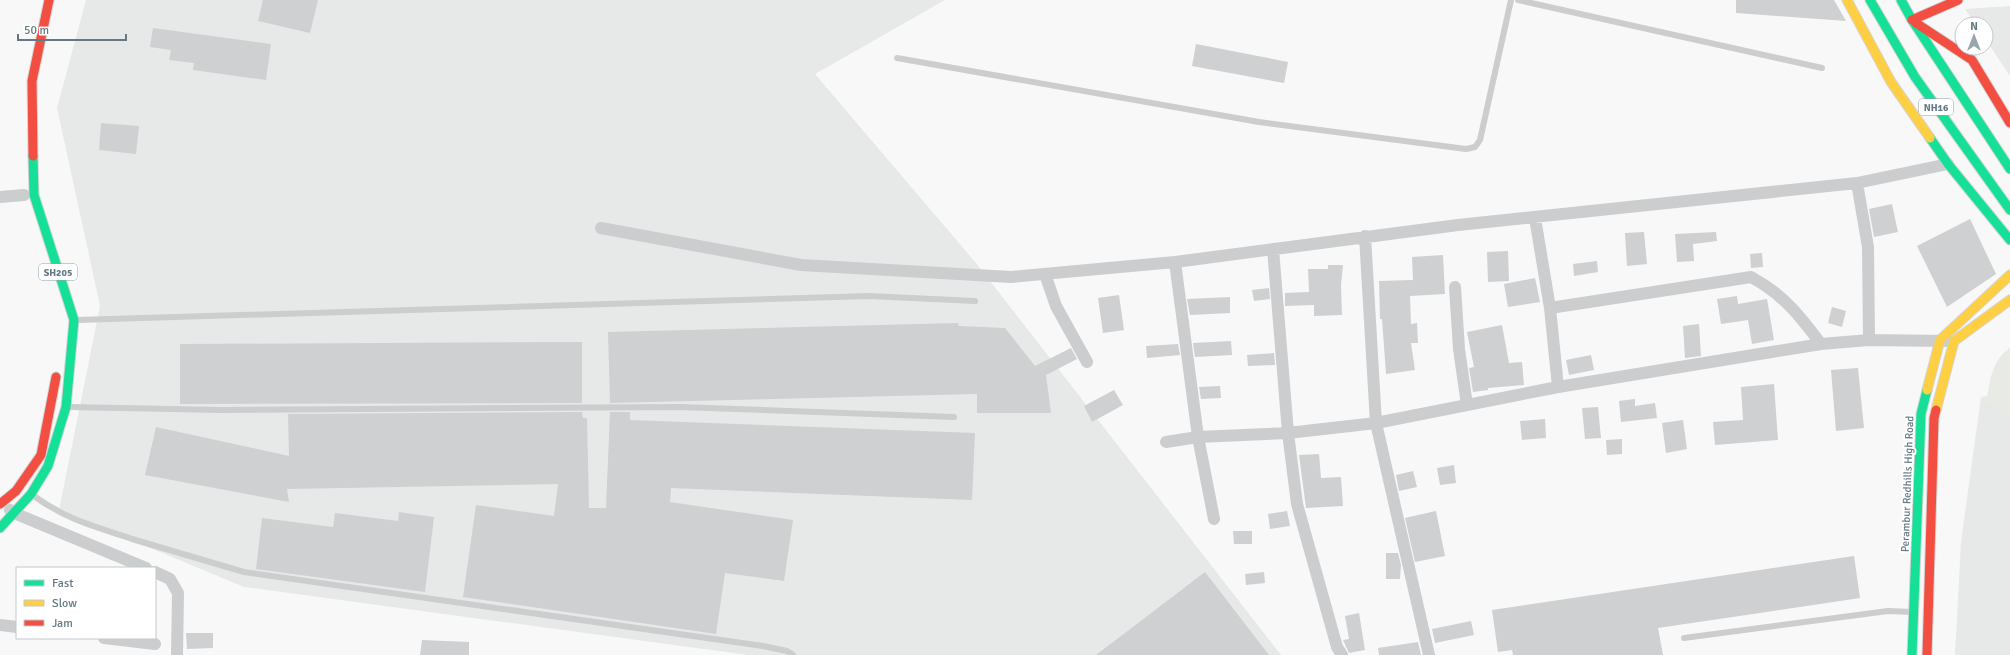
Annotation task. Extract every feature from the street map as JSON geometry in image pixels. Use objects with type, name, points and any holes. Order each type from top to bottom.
[{"type":"main road","name":"SH205","points":[[0,528],[31,494],[48,466],[66,407],[74,320],[27,195],[32,80],[49,0]]},
{"type":"main road","points":[[1847,0],[1891,82],[1948,164],[2010,240]]},
{"type":"main road","name":"NH16","points":[[1870,0],[1915,77],[2010,210]]},
{"type":"main road","name":"NH16","points":[[1901,0],[1912,20],[2010,169]]},
{"type":"main road","points":[[1912,20],[1958,0]]},
{"type":"main road","points":[[1912,20],[1972,60],[2010,123]]},
{"type":"main road","points":[[1940,340],[2010,275]]},
{"type":"main road","points":[[1927,655],[1934,418],[1954,341],[2010,300]]},
{"type":"main road","name":"Perambur Redhills High Road","points":[[1912,655],[1921,414],[1940,340]]},
{"type":"main road","points":[[0,503],[18,486],[42,454],[55,389],[57,366]]},
{"type":"street","points":[[601,228],[801,264],[1011,277],[1175,262],[1365,236],[1857,183],[1948,164]]},
{"type":"street","points":[[1857,183],[1868,247],[1869,340]]},
{"type":"street","points":[[0,197],[27,195]]},
{"type":"street","points":[[1535,218],[1550,308],[1558,387]]},
{"type":"street","points":[[1365,236],[1376,423],[1429,655]]},
{"type":"street","points":[[1273,249],[1288,432],[1297,504],[1337,647],[1342,655]]},
{"type":"street","points":[[1175,262],[1198,437],[1214,519]]},
{"type":"street","points":[[1045,274],[1056,306],[1087,362]]},
{"type":"street","points":[[1550,308],[1751,277],[1766,286],[1798,313],[1821,344]]},
{"type":"street","points":[[1454,287],[1459,348],[1467,405]]},
{"type":"street","points":[[1166,442],[1198,437],[1288,432],[1376,423],[1558,387],[1821,344],[1869,340],[1954,341]]},
{"type":"street","points":[[0,503],[14,513],[144,567]]},
{"type":"street","points":[[156,572],[170,579],[178,593],[177,655]]},
{"type":"street","points":[[0,625],[16,627]]},
{"type":"street","points":[[112,639],[155,644]]},
{"type":"lane","points":[[897,58],[1259,122],[1466,149],[1475,147],[1480,140],[1511,0]]},
{"type":"lane","points":[[1518,0],[1822,68]]},
{"type":"lane","points":[[74,320],[869,296],[975,301]]},
{"type":"lane","points":[[66,407],[220,410],[680,408],[954,417]]},
{"type":"lane","points":[[18,486],[53,510],[74,520],[186,556],[244,572],[763,646],[787,651],[793,655]]},
{"type":"lane","points":[[1684,638],[1888,611],[1913,612]]},
{"type":"shaded area","points":[[86,0],[945,0],[815,74],[976,263],[1281,655],[748,655],[244,587],[59,510],[100,306],[57,108]]},
{"type":"shaded area","points":[[2010,6],[2010,76],[1994,52],[1994,16],[1970,16],[1965,9]]},
{"type":"shaded area","points":[[2010,348],[2010,417],[1981,397],[1987,396],[1996,363],[2004,352]]},
{"type":"shaded area","points":[[1981,397],[2010,417],[2010,655],[1955,655],[1961,542]]},
{"type":"building","points":[[263,0],[318,0],[310,33],[258,21]]},
{"type":"building","points":[[1736,0],[1834,0],[1846,21],[1736,13]]},
{"type":"building","points":[[153,28],[271,44],[266,80],[193,70],[194,63],[169,60],[171,50],[150,47]]},
{"type":"building","points":[[1196,44],[1288,62],[1284,83],[1192,66]]},
{"type":"building","points":[[101,123],[139,126],[136,154],[99,150]]},
{"type":"building","points":[[1892,204],[1898,232],[1874,237],[1869,209]]},
{"type":"building","points":[[1970,219],[1996,274],[1947,307],[1917,246]]},
{"type":"building","points":[[1644,232],[1647,264],[1627,266],[1625,233]]},
{"type":"building","points":[[1716,232],[1717,241],[1693,244],[1694,261],[1677,262],[1675,234]]},
{"type":"building","points":[[1508,251],[1509,281],[1488,282],[1487,252]]},
{"type":"building","points":[[1762,253],[1763,267],[1751,268],[1750,254]]},
{"type":"building","points":[[1443,255],[1445,294],[1410,296],[1411,324],[1417,323],[1418,343],[1411,343],[1415,370],[1386,374],[1382,319],[1380,319],[1379,281],[1413,280],[1412,257]]},
{"type":"building","points":[[1597,261],[1598,272],[1574,276],[1573,264]]},
{"type":"building","points":[[1328,265],[1343,265],[1341,285],[1342,315],[1314,316],[1314,305],[1285,306],[1285,293],[1309,292],[1308,269],[1328,269]]},
{"type":"building","points":[[1535,278],[1540,302],[1508,307],[1504,284]]},
{"type":"building","points":[[1269,288],[1270,299],[1254,301],[1252,290]]},
{"type":"building","points":[[1119,295],[1124,330],[1103,333],[1098,298]]},
{"type":"building","points":[[1737,296],[1738,304],[1767,299],[1774,340],[1752,344],[1748,320],[1721,324],[1717,299]]},
{"type":"building","points":[[1230,297],[1230,313],[1190,315],[1187,299]]},
{"type":"building","points":[[1832,307],[1846,311],[1842,327],[1828,323]]},
{"type":"building","points":[[958,323],[959,326],[1005,328],[1035,366],[1071,348],[1077,359],[1046,375],[1051,413],[977,413],[977,394],[610,403],[608,332]]},
{"type":"building","points":[[1699,324],[1701,356],[1685,358],[1683,326]]},
{"type":"building","points":[[1502,325],[1509,363],[1522,362],[1524,385],[1488,388],[1488,390],[1473,392],[1469,368],[1474,367],[1467,332]]},
{"type":"building","points":[[1231,341],[1232,355],[1195,357],[1193,343]]},
{"type":"building","points":[[582,342],[582,403],[180,404],[180,344]]},
{"type":"building","points":[[1178,344],[1180,355],[1147,358],[1146,346]]},
{"type":"building","points":[[1274,353],[1275,365],[1248,366],[1247,355]]},
{"type":"building","points":[[1591,355],[1594,370],[1569,375],[1566,360]]},
{"type":"building","points":[[1858,368],[1864,428],[1836,431],[1831,370]]},
{"type":"building","points":[[1774,384],[1778,440],[1715,445],[1713,422],[1743,420],[1741,387]]},
{"type":"building","points":[[1220,386],[1221,398],[1201,399],[1199,387]]},
{"type":"building","points":[[1114,390],[1123,405],[1092,422],[1084,406]]},
{"type":"building","points":[[1635,399],[1635,406],[1655,403],[1657,418],[1621,422],[1619,401]]},
{"type":"building","points":[[1598,407],[1601,438],[1585,439],[1582,408]]},
{"type":"building","points":[[582,412],[583,418],[587,418],[589,508],[606,508],[610,412],[630,412],[630,420],[975,433],[972,500],[671,488],[670,502],[793,520],[784,581],[725,573],[716,634],[463,597],[476,505],[554,516],[558,484],[287,489],[289,502],[145,475],[156,427],[289,456],[288,414]]},
{"type":"building","points":[[1545,419],[1546,438],[1522,440],[1520,421]]},
{"type":"building","points":[[1683,420],[1687,449],[1666,453],[1662,423]]},
{"type":"building","points":[[1622,439],[1622,454],[1607,455],[1606,440]]},
{"type":"building","points":[[1319,454],[1321,478],[1341,477],[1343,506],[1306,508],[1299,455]]},
{"type":"building","points":[[1454,465],[1456,483],[1440,485],[1437,468]]},
{"type":"building","points":[[1413,471],[1417,487],[1399,491],[1396,475]]},
{"type":"building","points":[[1287,511],[1290,526],[1270,529],[1268,514]]},
{"type":"building","points":[[1436,511],[1445,556],[1415,562],[1405,518]]},
{"type":"building","points":[[399,512],[434,517],[425,592],[256,569],[262,518],[333,527],[335,513],[398,521]]},
{"type":"building","points":[[1233,531],[1252,531],[1252,544],[1234,544]]},
{"type":"building","points":[[1386,553],[1398,553],[1401,565],[1400,579],[1386,579]]},
{"type":"building","points":[[1854,556],[1860,598],[1658,628],[1663,655],[1513,655],[1512,650],[1498,652],[1492,610]]},
{"type":"building","points":[[1205,572],[1269,655],[1096,655]]},
{"type":"building","points":[[1264,572],[1265,583],[1246,585],[1245,574]]},
{"type":"building","points":[[1359,613],[1365,650],[1349,653],[1343,640],[1349,639],[1345,616]]},
{"type":"building","points":[[1471,621],[1474,635],[1435,643],[1432,629]]},
{"type":"building","points":[[186,633],[213,633],[213,648],[187,649]]},
{"type":"building","points":[[422,640],[469,642],[469,655],[420,655]]},
{"type":"building","points":[[1418,642],[1421,655],[1379,655],[1378,648]]},
{"type":"traffic: fast","points":[[1870,0],[1915,77],[2010,210]]},
{"type":"traffic: fast","points":[[1901,0],[1912,20],[2010,169]]},
{"type":"traffic: fast","points":[[1930,138],[1948,164],[2010,240]]},
{"type":"traffic: fast","points":[[0,528],[31,494],[48,466],[66,407],[74,320],[34,195],[33,156]]},
{"type":"traffic: fast","points":[[1912,655],[1921,414],[1927,390]]},
{"type":"traffic: slow","points":[[1847,0],[1891,82],[1930,138]]},
{"type":"traffic: slow","points":[[1927,390],[1940,340],[2010,275]]},
{"type":"traffic: slow","points":[[1936,410],[1954,341],[2010,300]]},
{"type":"traffic: jam","points":[[33,156],[32,81],[49,0]]},
{"type":"traffic: jam","points":[[1912,20],[1958,0]]},
{"type":"traffic: jam","points":[[1916,23],[1972,60],[2010,123]]},
{"type":"traffic: jam","points":[[0,504],[16,491],[41,455],[56,377]]},
{"type":"traffic: jam","points":[[1927,655],[1934,418],[1936,410]]}]
